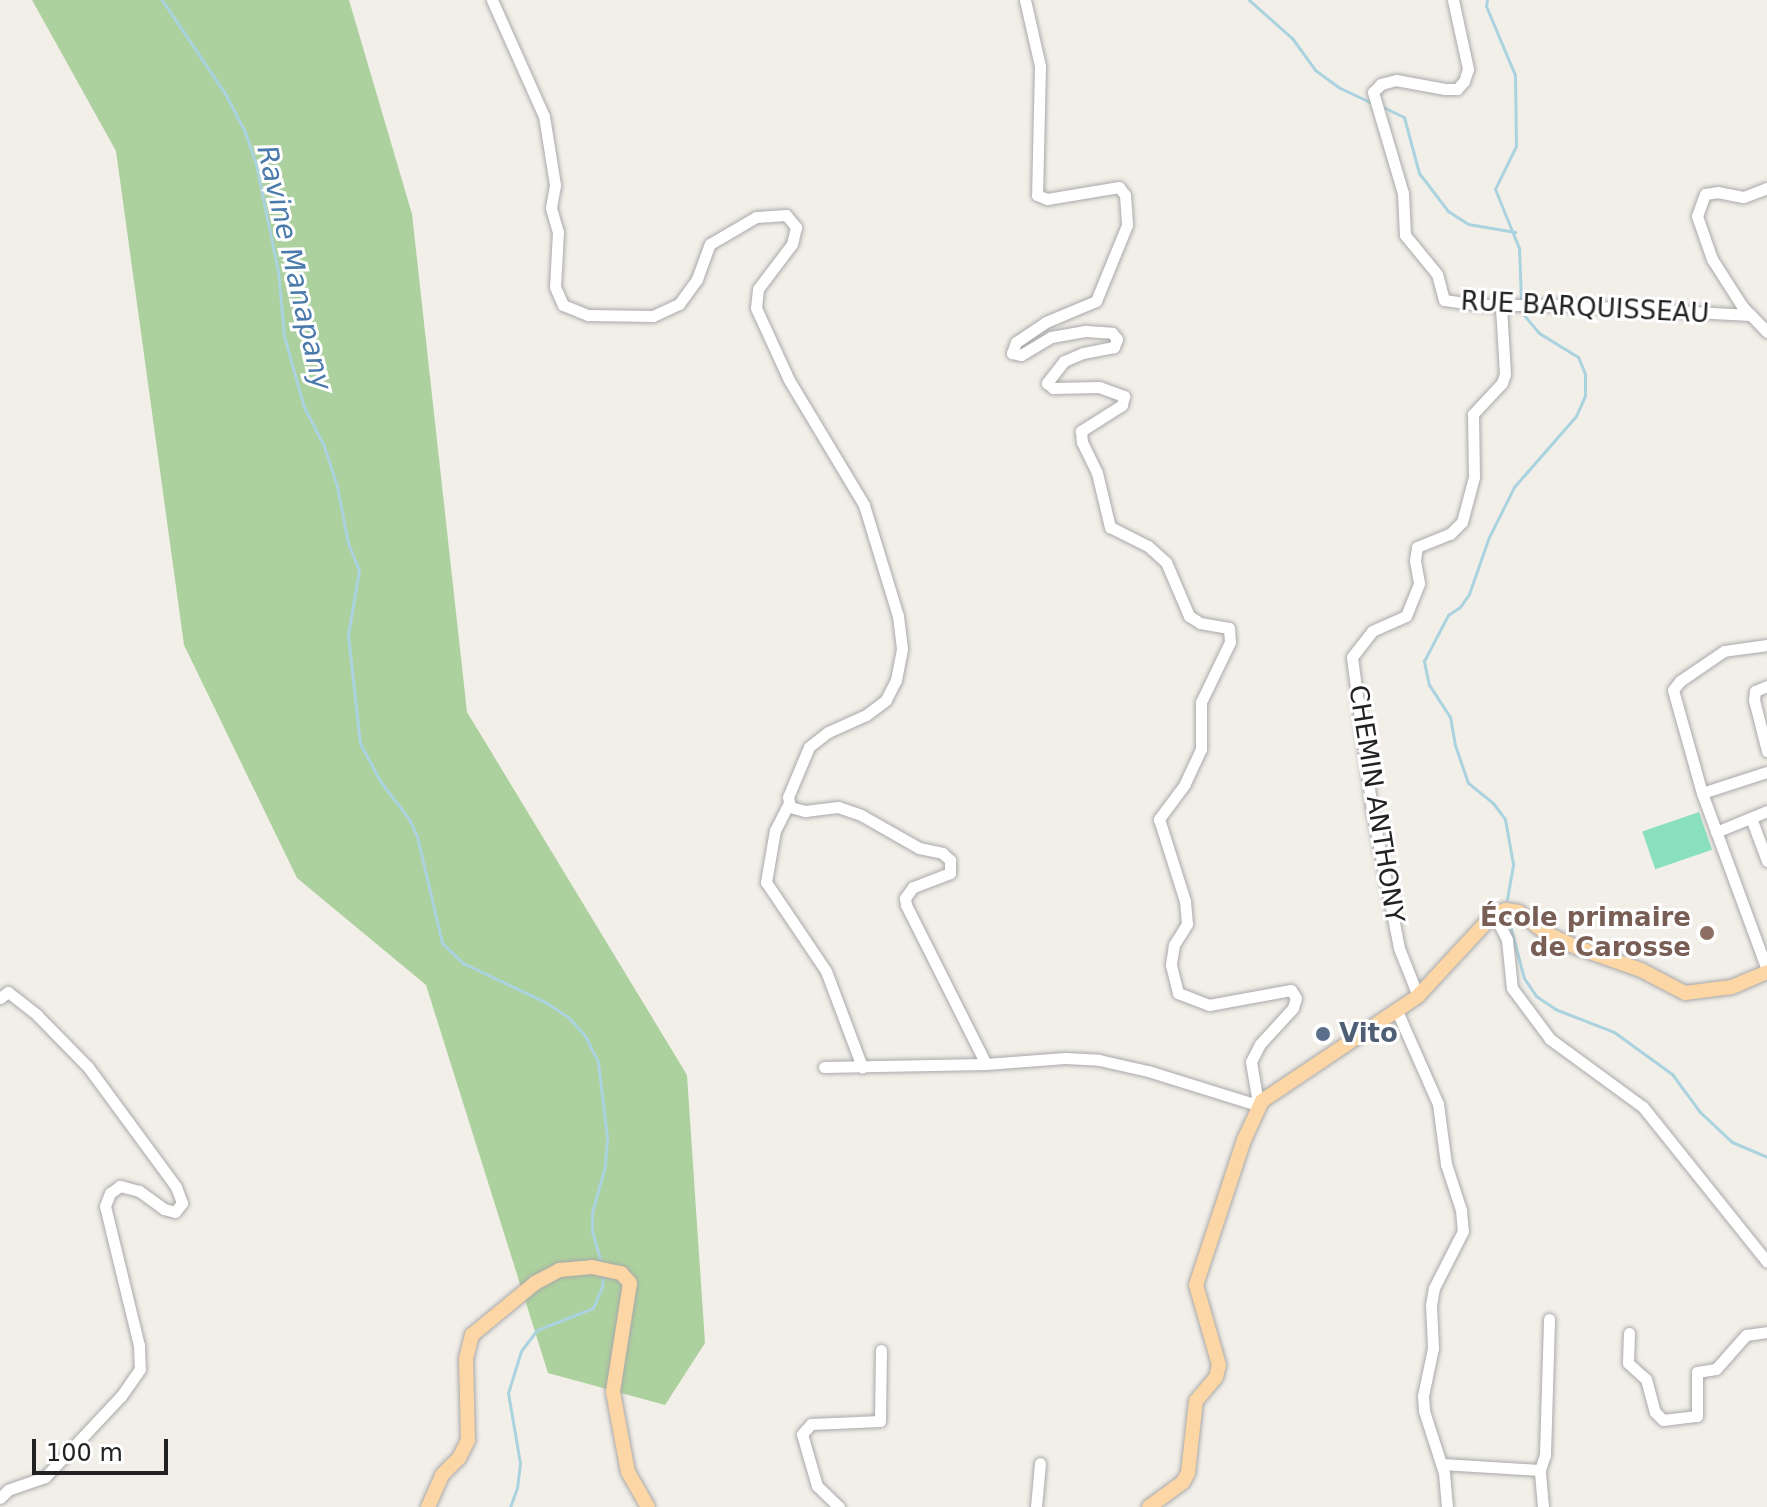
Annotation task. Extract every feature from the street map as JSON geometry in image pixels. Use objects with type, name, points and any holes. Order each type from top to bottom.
[{"type":"main road","points":[[1149,1507],[1183,1482],[1188,1473],[1196,1401],[1216,1377],[1219,1365],[1196,1285],[1244,1140],[1260,1102],[1418,996],[1494,914],[1506,910],[1519,912],[1547,934],[1641,970],[1685,993],[1732,987],[1767,971]]},
{"type":"main road","points":[[428,1507],[442,1475],[459,1458],[468,1440],[466,1359],[472,1335],[535,1283],[559,1270],[592,1267],[621,1273],[630,1283],[630,1301],[613,1392],[628,1472],[648,1507]]},
{"type":"street","points":[[492,0],[544,116],[555,185],[551,208],[558,232],[555,287],[563,305],[588,315],[653,316],[679,304],[697,279],[710,244],[756,217],[786,215],[796,227],[792,244],[758,289],[756,308],[789,380],[864,505],[898,616],[902,649],[896,680],[886,700],[866,715],[828,732],[809,747],[788,797],[789,803],[790,807],[805,811],[838,807],[861,815],[906,842],[942,853],[950,860],[950,873],[913,887],[905,898],[906,905],[986,1064]]},
{"type":"street","points":[[824,1067],[1099,1060],[1260,1102],[1251,1062],[1260,1044],[1293,1008],[1296,998],[1291,990],[1209,1005],[1178,993],[1171,965],[1174,945],[1187,924],[1185,901],[1159,819],[1185,784],[1201,749],[1201,702],[1230,642],[1229,628],[1200,623],[1189,616],[1166,562],[1148,546],[1110,527],[1097,473],[1082,442],[1081,431],[1122,405],[1124,396],[1099,387],[1053,388],[1047,383],[1064,361],[1083,353],[1114,347],[1117,339],[1112,333],[1086,331],[1051,337],[1021,355],[1012,353],[1016,342],[1046,322],[1096,301],[1127,225],[1125,195],[1119,187],[1047,199],[1037,195],[1040,66],[1025,0]]},
{"type":"street","name":"RUE BARQUISSEAU","points":[[1453,0],[1468,69],[1464,81],[1457,89],[1396,80],[1381,84],[1373,92],[1373,104],[1403,193],[1405,235],[1437,274],[1444,300],[1501,306],[1751,315]]},
{"type":"street","points":[[1766,330],[1751,315],[1712,259],[1697,216],[1705,194],[1718,192],[1743,197],[1767,188]]},
{"type":"street","name":"CHEMIN ANTHONY","points":[[1418,996],[1399,948],[1372,811],[1352,657],[1372,631],[1406,616],[1419,583],[1415,560],[1417,547],[1450,534],[1462,522],[1474,477],[1473,414],[1502,383],[1505,374],[1501,306]]},
{"type":"street","points":[[1767,645],[1724,651],[1680,681],[1673,690],[1702,793],[1767,971]]},
{"type":"street","points":[[1767,686],[1755,691],[1754,700],[1767,751]]},
{"type":"street","points":[[1702,793],[1767,772]]},
{"type":"street","points":[[789,803],[775,830],[766,882],[826,971],[862,1067]]},
{"type":"street","points":[[1716,832],[1767,811]]},
{"type":"street","points":[[1751,818],[1767,861]]},
{"type":"street","points":[[1494,914],[1507,940],[1512,988],[1550,1039],[1643,1107],[1767,1262]]},
{"type":"street","points":[[0,998],[8,992],[37,1015],[88,1067],[176,1187],[182,1203],[175,1212],[164,1209],[139,1191],[120,1186],[110,1193],[105,1206],[139,1345],[140,1369],[121,1396],[45,1477],[8,1490],[0,1498],[2,1507]]},
{"type":"street","points":[[1397,1011],[1438,1104],[1446,1164],[1461,1210],[1463,1231],[1439,1278],[1431,1305],[1434,1337],[1423,1396],[1424,1411],[1442,1464],[1447,1507]]},
{"type":"street","points":[[1543,1507],[1540,1470],[1545,1455],[1549,1319]]},
{"type":"street","points":[[1629,1333],[1628,1363],[1646,1379],[1655,1412],[1663,1420],[1697,1416],[1697,1372],[1716,1369],[1746,1335],[1767,1332]]},
{"type":"street","points":[[839,1507],[817,1486],[802,1434],[811,1424],[880,1421],[881,1350]]},
{"type":"street","points":[[1036,1507],[1040,1463]]},
{"type":"street","points":[[1442,1464],[1540,1470]]},
{"type":"green space","points":[[32,0],[349,0],[412,214],[467,712],[687,1075],[705,1343],[665,1405],[548,1373],[426,985],[297,878],[184,645],[116,151]]},
{"type":"green space","points":[[1699,812],[1712,850],[1655,869],[1642,832]]},
{"type":"waterway","name":"Ravine Manapany","points":[[162,0],[226,95],[245,132],[256,164],[278,271],[284,336],[304,407],[324,446],[337,486],[348,543],[359,570],[348,635],[360,743],[380,781],[409,819],[417,836],[442,943],[463,963],[545,1002],[568,1017],[585,1036],[598,1062],[607,1137],[605,1166],[592,1213],[592,1231],[602,1266]]},
{"type":"waterway","points":[[1249,0],[1292,38],[1315,70],[1340,88],[1372,103]]},
{"type":"waterway","points":[[1487,0],[1486,6],[1515,75],[1516,146],[1495,189],[1519,248],[1521,300]]},
{"type":"waterway","points":[[1379,105],[1404,117],[1419,173],[1448,211],[1468,224],[1515,232]]},
{"type":"waterway","points":[[1507,899],[1513,864],[1505,819],[1493,803],[1468,783],[1455,745],[1450,717],[1429,685],[1424,661],[1448,615],[1460,607],[1469,594],[1489,537],[1514,487],[1576,416],[1585,396],[1585,374],[1578,357],[1539,333],[1524,315]]},
{"type":"waterway","points":[[1509,922],[1524,978],[1536,996],[1555,1009],[1614,1032],[1672,1074],[1700,1112],[1732,1142],[1767,1157]]},
{"type":"waterway","name":"Ravine Manapany","points":[[510,1507],[517,1488],[520,1463],[508,1393],[521,1351],[537,1330],[593,1308],[602,1287],[603,1273]]},
{"type":"place","name":"École primaire de Carosse","points":[[1707,933]]},
{"type":"place","name":"Vito","points":[[1323,1034]]}]
